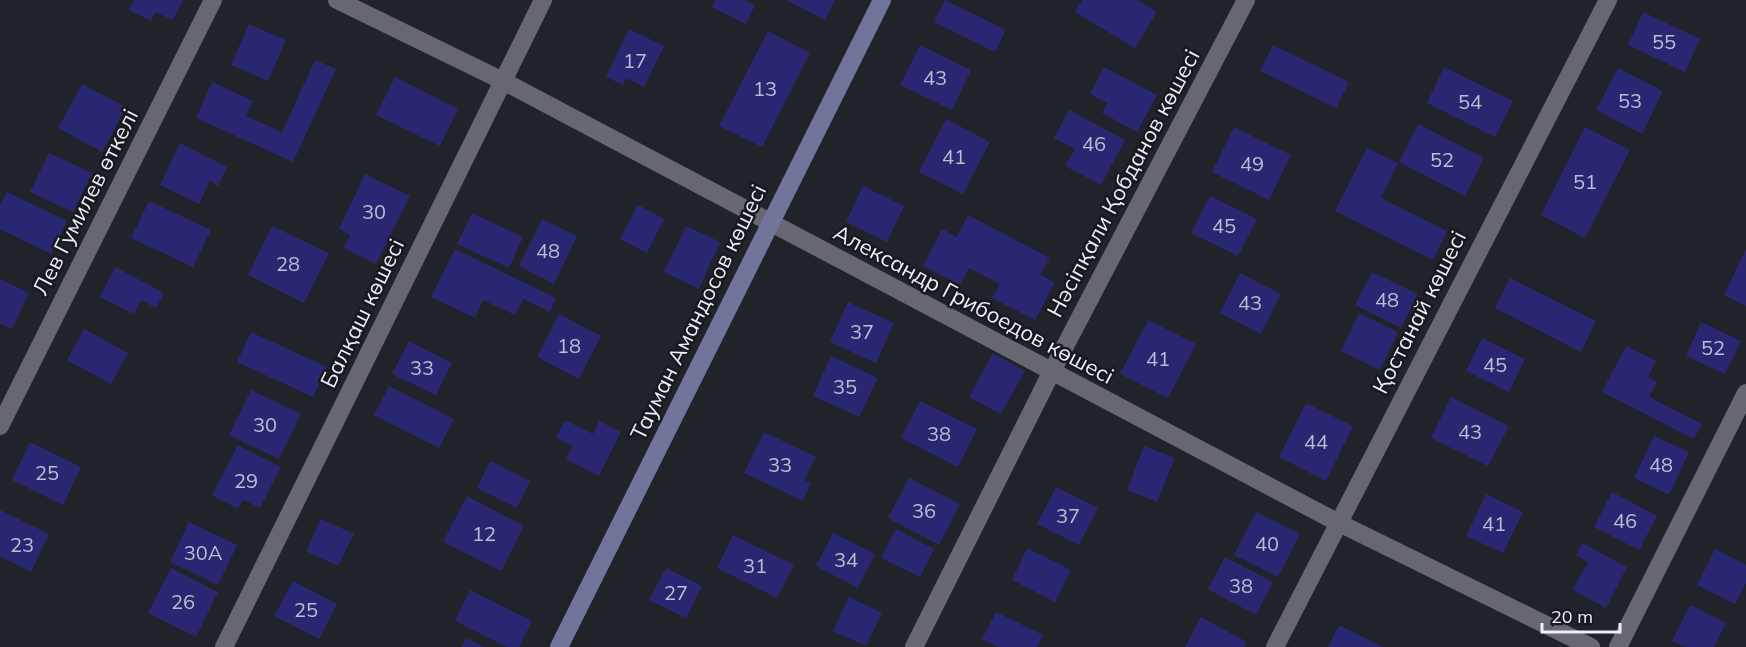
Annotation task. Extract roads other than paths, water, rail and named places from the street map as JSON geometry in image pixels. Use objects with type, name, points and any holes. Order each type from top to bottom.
[{"type":"main road","name":"Тауман Амандосов көшесі","points":[[559,647],[882,0]]},
{"type":"street","name":"Лев Гумилев өткелі","points":[[0,426],[213,0]]},
{"type":"street","name":"Александр Грибоедов көшесі","points":[[337,0],[503,81],[1051,373],[1338,522],[1591,647]]},
{"type":"street","name":"Балқаш көшесі","points":[[225,647],[543,0]]},
{"type":"street","name":"Нәсіпқали Қобданов көшесі","points":[[914,647],[1051,373],[1246,0]]},
{"type":"street","name":"Қостанай көшесі","points":[[1275,647],[1608,0]]},
{"type":"street","points":[[1618,647],[1746,393]]}]
